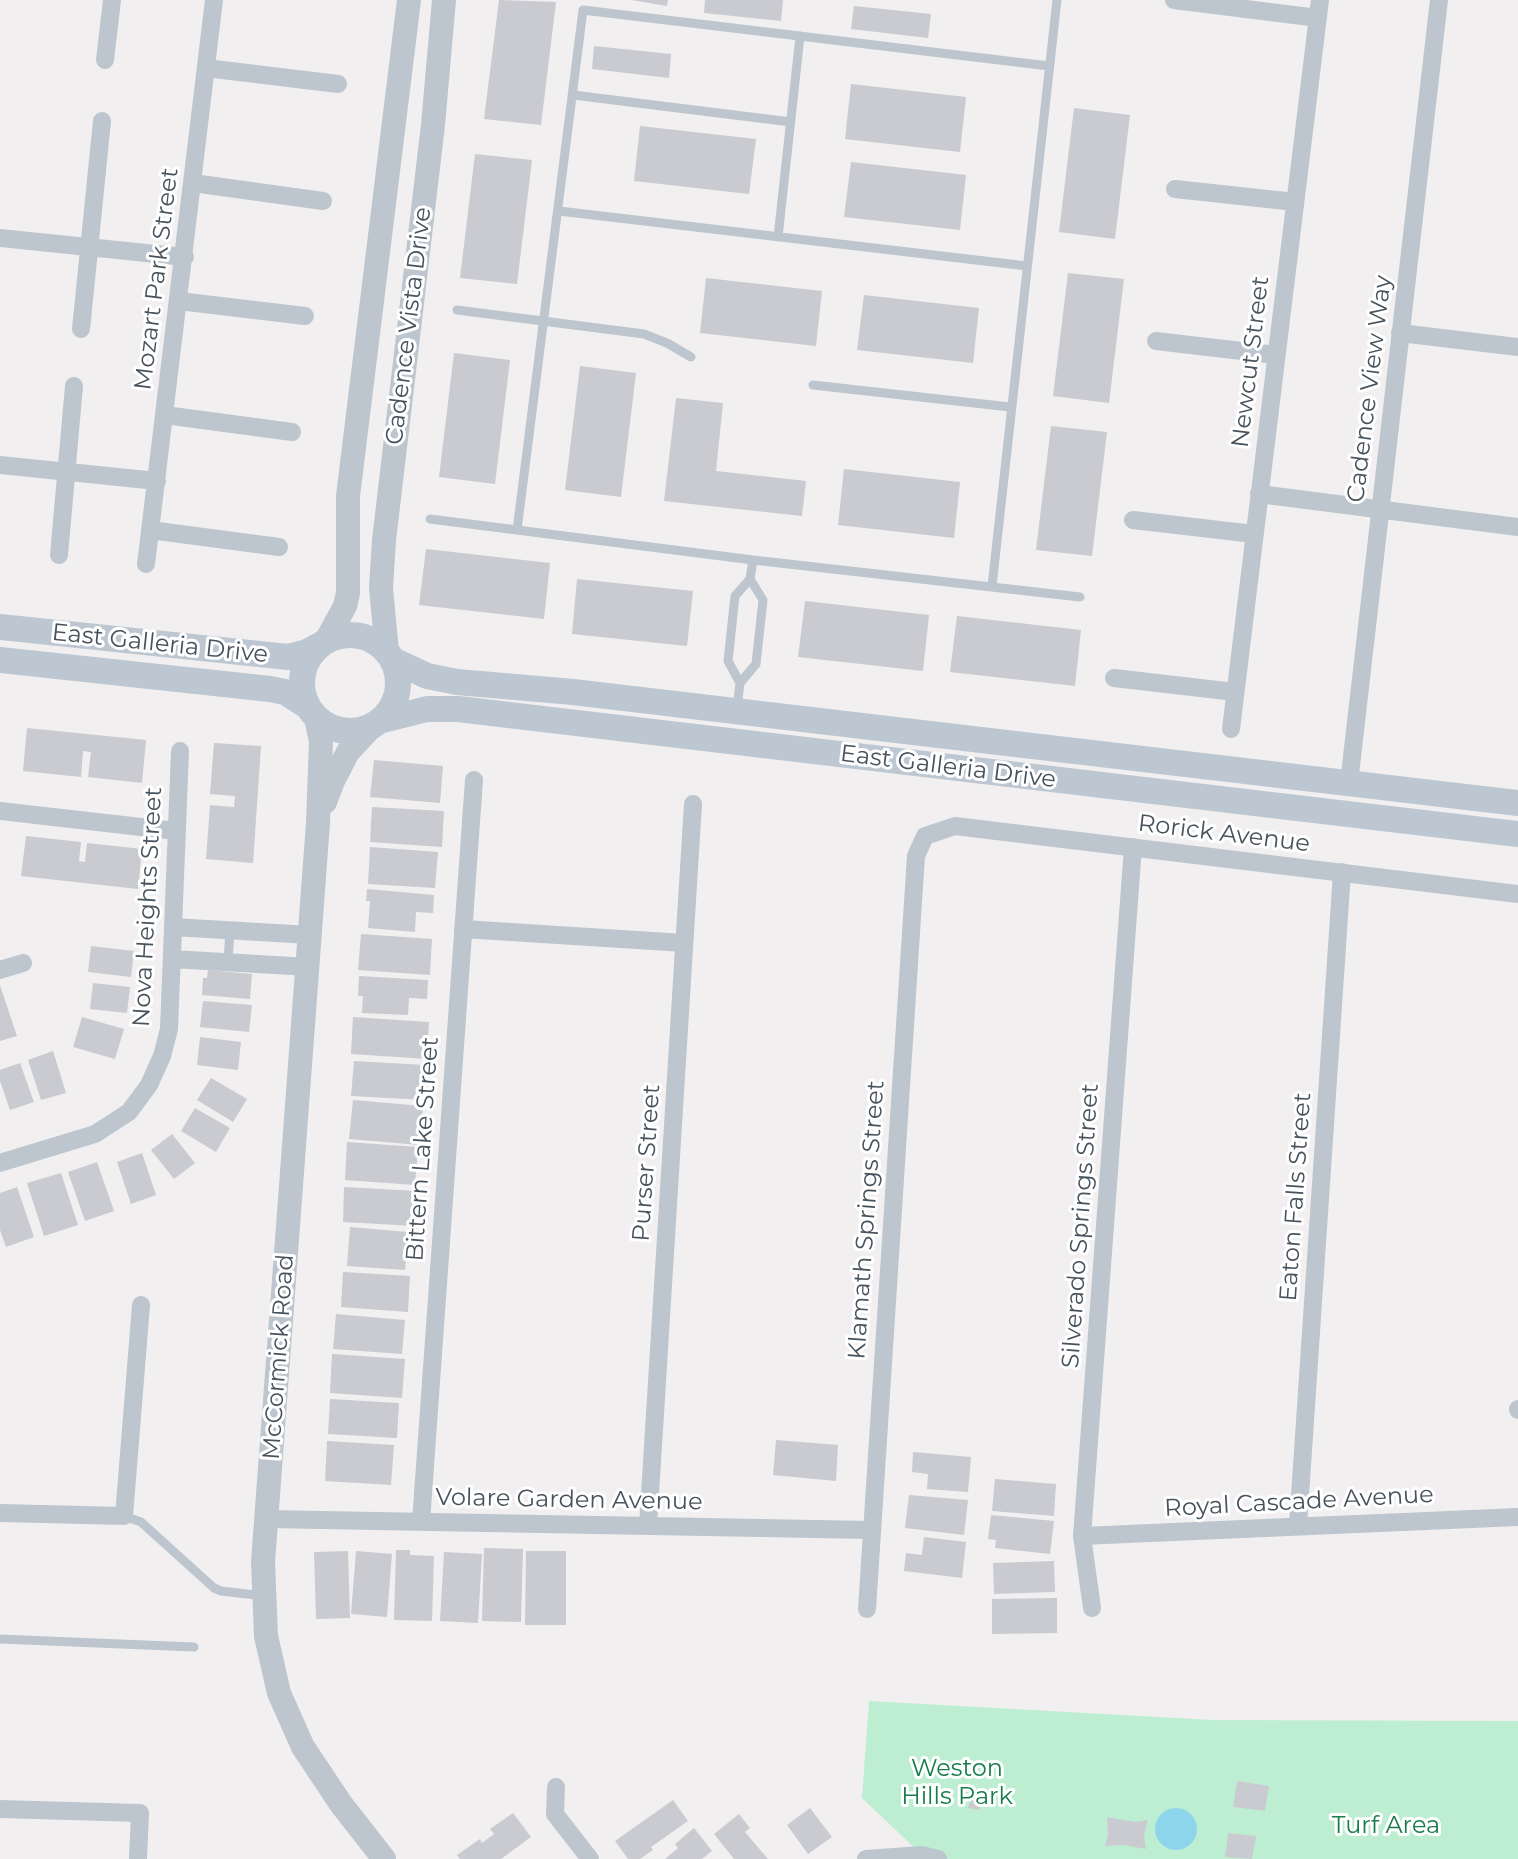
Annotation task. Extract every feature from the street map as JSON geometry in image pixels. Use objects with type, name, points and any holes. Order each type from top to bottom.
[{"type":"main road","name":"East Galleria Drive","points":[[0,627],[288,657],[307,652],[322,643]]},
{"type":"main road","points":[[342,635],[362,636],[380,645],[390,656],[398,679],[396,698],[392,707],[376,723],[344,730],[328,726],[312,712],[301,686],[303,672],[307,659],[322,643],[342,635]]},
{"type":"main road","name":"East Galleria Drive","points":[[390,656],[427,676],[457,682],[573,692],[1518,803]]},
{"type":"main road","name":"East Galleria Drive","points":[[0,660],[270,689],[285,692],[312,712]]},
{"type":"main road","name":"East Galleria Drive","points":[[376,723],[423,710],[458,709],[1518,834]]},
{"type":"street","points":[[105,60],[112,0]]},
{"type":"street","name":"Mozart Park Street","points":[[146,564],[214,0]]},
{"type":"street","name":"Cadence Vista Drive","points":[[322,643],[345,606],[348,593],[348,496],[409,0]]},
{"type":"street","name":"Cadence Vista Drive","points":[[390,656],[381,588],[384,540],[433,125],[444,0]]},
{"type":"street","points":[[1174,0],[1319,9]]},
{"type":"street","name":"Cadence View Way","points":[[1349,783],[1439,0]]},
{"type":"street","name":"Newcut Street","points":[[1231,729],[1319,9]]},
{"type":"street","points":[[206,68],[338,84]]},
{"type":"street","points":[[81,329],[102,121]]},
{"type":"street","points":[[193,183],[323,201]]},
{"type":"street","points":[[1175,189],[1295,202]]},
{"type":"street","points":[[0,238],[185,257]]},
{"type":"street","points":[[179,301],[305,316]]},
{"type":"street","points":[[1400,333],[1518,347]]},
{"type":"street","points":[[1156,341],[1276,355]]},
{"type":"street","points":[[59,555],[74,386]]},
{"type":"street","points":[[165,415],[292,432]]},
{"type":"street","points":[[0,465],[157,481]]},
{"type":"street","points":[[1259,494],[1518,527]]},
{"type":"street","points":[[1133,520],[1254,534]]},
{"type":"street","points":[[150,530],[279,547]]},
{"type":"street","points":[[1114,678],[1235,692]]},
{"type":"street","name":"McCormick Road","points":[[312,712],[321,742],[318,823],[263,1562],[266,1636],[279,1693],[303,1747],[341,1804],[384,1859]]},
{"type":"street","name":"McCormick Road","points":[[318,823],[339,767],[348,752],[376,723]]},
{"type":"street","name":"Nova Heights Street","points":[[0,1163],[95,1134],[129,1112],[149,1085],[162,1056],[169,1029],[180,751]]},
{"type":"street","name":"Bittern Lake Street","points":[[421,1522],[474,780]]},
{"type":"street","name":"Purser Street","points":[[648,1526],[693,804]]},
{"type":"street","points":[[0,811],[176,831]]},
{"type":"street","name":"Rorick Avenue","points":[[925,836],[955,826],[1518,894]]},
{"type":"street","name":"Klamath Springs Street","points":[[867,1609],[916,856],[925,836]]},
{"type":"street","name":"Silverado Springs Street","points":[[1092,1608],[1082,1536],[1133,847]]},
{"type":"street","name":"Eaton Falls Street","points":[[1298,1525],[1342,872]]},
{"type":"street","points":[[173,927],[310,935]]},
{"type":"street","points":[[463,929],[684,943]]},
{"type":"street","points":[[172,959],[309,967]]},
{"type":"street","points":[[0,970],[23,963]]},
{"type":"street","points":[[0,1513],[124,1516],[141,1305]]},
{"type":"street","name":"Royal Cascade Avenue","points":[[1082,1536],[1518,1517]]},
{"type":"street","name":"Volare Garden Avenue","points":[[267,1519],[870,1530]]},
{"type":"street","points":[[556,1787],[555,1814],[590,1859]]},
{"type":"street","points":[[0,1809],[140,1813],[138,1859]]},
{"type":"street","points":[[866,1859],[928,1858]]},
{"type":"lane","points":[[992,586],[1057,0]]},
{"type":"lane","points":[[517,530],[583,10],[1049,66]]},
{"type":"lane","points":[[778,237],[800,36]]},
{"type":"lane","points":[[573,95],[791,122]]},
{"type":"lane","points":[[559,211],[1027,266]]},
{"type":"lane","points":[[457,310],[644,334],[691,357]]},
{"type":"lane","points":[[813,385],[1010,407]]},
{"type":"lane","points":[[430,519],[1080,597]]},
{"type":"lane","points":[[740,683],[728,661],[735,596],[750,579],[753,560]]},
{"type":"lane","points":[[736,711],[740,683],[756,664],[763,600],[750,579]]},
{"type":"lane","points":[[228,962],[230,930]]},
{"type":"lane","points":[[124,1516],[141,1522],[214,1588],[265,1596]]},
{"type":"lane","points":[[0,1639],[194,1647]]},
{"type":"green space","name":"Weston Hills Park","points":[[869,1701],[1212,1720],[1518,1721],[1518,1859],[938,1859],[922,1855],[862,1798]]},
{"type":"water","points":[[1176,1808],[1191,1814],[1197,1829],[1191,1844],[1176,1850],[1161,1844],[1155,1829],[1161,1814]]},
{"type":"building","points":[[499,0],[556,2],[541,125],[484,119]]},
{"type":"building","points":[[631,0],[668,0],[667,6]]},
{"type":"building","points":[[705,0],[783,0],[781,21],[704,13]]},
{"type":"building","points":[[854,6],[931,14],[928,38],[851,29]]},
{"type":"building","points":[[594,46],[671,54],[669,78],[592,69]]},
{"type":"building","points":[[851,84],[966,97],[960,152],[845,139]]},
{"type":"building","points":[[1074,108],[1130,115],[1115,239],[1059,232]]},
{"type":"building","points":[[640,126],[756,139],[749,194],[634,181]]},
{"type":"building","points":[[475,154],[532,160],[517,284],[460,278]]},
{"type":"building","points":[[851,162],[966,175],[960,230],[844,217]]},
{"type":"building","points":[[1068,273],[1124,279],[1109,403],[1053,396]]},
{"type":"building","points":[[706,278],[822,291],[816,346],[700,333]]},
{"type":"building","points":[[864,295],[979,308],[973,363],[857,350]]},
{"type":"building","points":[[454,353],[510,360],[495,484],[439,477]]},
{"type":"building","points":[[580,366],[636,373],[621,497],[565,490]]},
{"type":"building","points":[[676,398],[723,403],[716,471],[806,481],[802,516],[664,501]]},
{"type":"building","points":[[1051,426],[1107,432],[1092,556],[1036,550]]},
{"type":"building","points":[[844,469],[960,482],[954,538],[838,525]]},
{"type":"building","points":[[426,549],[550,563],[544,619],[419,605]]},
{"type":"building","points":[[577,579],[693,591],[687,646],[572,634]]},
{"type":"building","points":[[805,601],[929,615],[923,671],[798,657]]},
{"type":"building","points":[[957,616],[1081,630],[1075,686],[950,672]]},
{"type":"building","points":[[27,728],[146,740],[142,783],[88,777],[91,752],[83,751],[81,777],[23,771]]},
{"type":"building","points":[[214,743],[261,746],[253,863],[206,859],[210,805],[234,807],[235,796],[210,794]]},
{"type":"building","points":[[374,760],[443,766],[440,803],[370,797]]},
{"type":"building","points":[[372,807],[444,811],[442,847],[370,842]]},
{"type":"building","points":[[26,836],[81,842],[79,861],[85,862],[87,843],[142,849],[138,889],[21,876]]},
{"type":"building","points":[[370,847],[438,852],[435,888],[368,884]]},
{"type":"building","points":[[367,889],[434,895],[433,913],[416,912],[415,932],[368,928],[370,901],[366,901]]},
{"type":"building","points":[[361,934],[432,939],[430,975],[358,970]]},
{"type":"building","points":[[91,946],[134,951],[131,977],[88,972]]},
{"type":"building","points":[[208,970],[252,974],[250,999],[202,995],[203,978],[207,978]]},
{"type":"building","points":[[359,976],[428,980],[427,999],[409,998],[408,1015],[362,1013],[363,996],[358,996]]},
{"type":"building","points":[[93,983],[130,987],[127,1013],[90,1009]]},
{"type":"building","points":[[0,985],[17,1036],[0,1041]]},
{"type":"building","points":[[203,1001],[252,1005],[249,1032],[200,1027]]},
{"type":"building","points":[[82,1017],[124,1029],[115,1059],[73,1047]]},
{"type":"building","points":[[353,1017],[429,1022],[427,1059],[351,1054]]},
{"type":"building","points":[[200,1037],[241,1042],[238,1070],[197,1065]]},
{"type":"building","points":[[53,1051],[66,1093],[41,1100],[28,1060]]},
{"type":"building","points":[[354,1061],[426,1065],[424,1100],[351,1096]]},
{"type":"building","points":[[20,1063],[34,1102],[10,1110],[0,1081],[0,1070]]},
{"type":"building","points":[[211,1078],[247,1099],[233,1122],[197,1100]]},
{"type":"building","points":[[353,1100],[423,1106],[420,1145],[349,1139]]},
{"type":"building","points":[[195,1108],[230,1128],[216,1152],[181,1131]]},
{"type":"building","points":[[172,1134],[195,1163],[174,1179],[151,1150]]},
{"type":"building","points":[[347,1142],[418,1147],[415,1185],[345,1180]]},
{"type":"building","points":[[142,1153],[156,1195],[131,1204],[117,1162]]},
{"type":"building","points":[[97,1162],[114,1211],[85,1221],[68,1172]]},
{"type":"building","points":[[61,1173],[78,1225],[44,1236],[27,1183]]},
{"type":"building","points":[[17,1187],[34,1237],[6,1247],[0,1230],[0,1193]]},
{"type":"building","points":[[344,1187],[417,1191],[415,1226],[343,1222]]},
{"type":"building","points":[[350,1227],[408,1232],[405,1270],[347,1266]]},
{"type":"building","points":[[343,1272],[410,1276],[408,1312],[341,1307]]},
{"type":"building","points":[[336,1314],[405,1320],[402,1354],[333,1349]]},
{"type":"building","points":[[332,1354],[405,1359],[402,1398],[330,1393]]},
{"type":"building","points":[[330,1399],[399,1403],[397,1438],[328,1434]]},
{"type":"building","points":[[776,1440],[838,1445],[836,1481],[773,1475]]},
{"type":"building","points":[[327,1441],[394,1445],[391,1485],[325,1481]]},
{"type":"building","points":[[913,1452],[971,1457],[968,1492],[927,1489],[928,1474],[912,1472]]},
{"type":"building","points":[[995,1479],[1056,1484],[1054,1516],[992,1511]]},
{"type":"building","points":[[909,1495],[968,1500],[964,1535],[905,1528]]},
{"type":"building","points":[[991,1515],[1054,1521],[1050,1554],[995,1548],[996,1540],[988,1539]]},
{"type":"building","points":[[924,1537],[966,1542],[962,1578],[904,1571],[906,1553],[922,1555]]},
{"type":"building","points":[[484,1548],[523,1549],[521,1622],[482,1621]]},
{"type":"building","points":[[396,1550],[410,1550],[410,1555],[434,1556],[432,1621],[394,1620]]},
{"type":"building","points":[[348,1551],[350,1618],[316,1619],[314,1552]]},
{"type":"building","points":[[356,1551],[392,1554],[387,1617],[351,1614]]},
{"type":"building","points":[[526,1551],[566,1551],[566,1625],[525,1625]]},
{"type":"building","points":[[444,1552],[482,1554],[478,1623],[440,1621]]},
{"type":"building","points":[[1054,1561],[1055,1592],[994,1594],[993,1563]]},
{"type":"building","points":[[1057,1598],[1057,1633],[992,1634],[992,1599]]},
{"type":"building","points":[[1237,1781],[1269,1786],[1265,1811],[1233,1807]]},
{"type":"building","points":[[972,1798],[982,1801],[979,1810],[968,1808]]},
{"type":"building","points":[[673,1800],[688,1821],[651,1847],[653,1850],[640,1859],[628,1859],[615,1841]]},
{"type":"building","points":[[810,1808],[832,1837],[808,1854],[787,1825]]},
{"type":"building","points":[[513,1813],[531,1837],[501,1859],[460,1859],[457,1855],[480,1839],[482,1843],[494,1834],[490,1829]]},
{"type":"building","points":[[739,1814],[750,1828],[745,1832],[768,1859],[734,1859],[714,1834]]},
{"type":"building","points":[[1107,1817],[1134,1822],[1148,1820],[1144,1835],[1146,1849],[1105,1846]]},
{"type":"building","points":[[694,1828],[712,1851],[702,1859],[665,1859],[678,1848],[675,1844]]},
{"type":"building","points":[[1228,1833],[1256,1836],[1252,1859],[1225,1857]]},
{"type":"park label","name":"Turf Area","points":[[1386,1826]]}]
